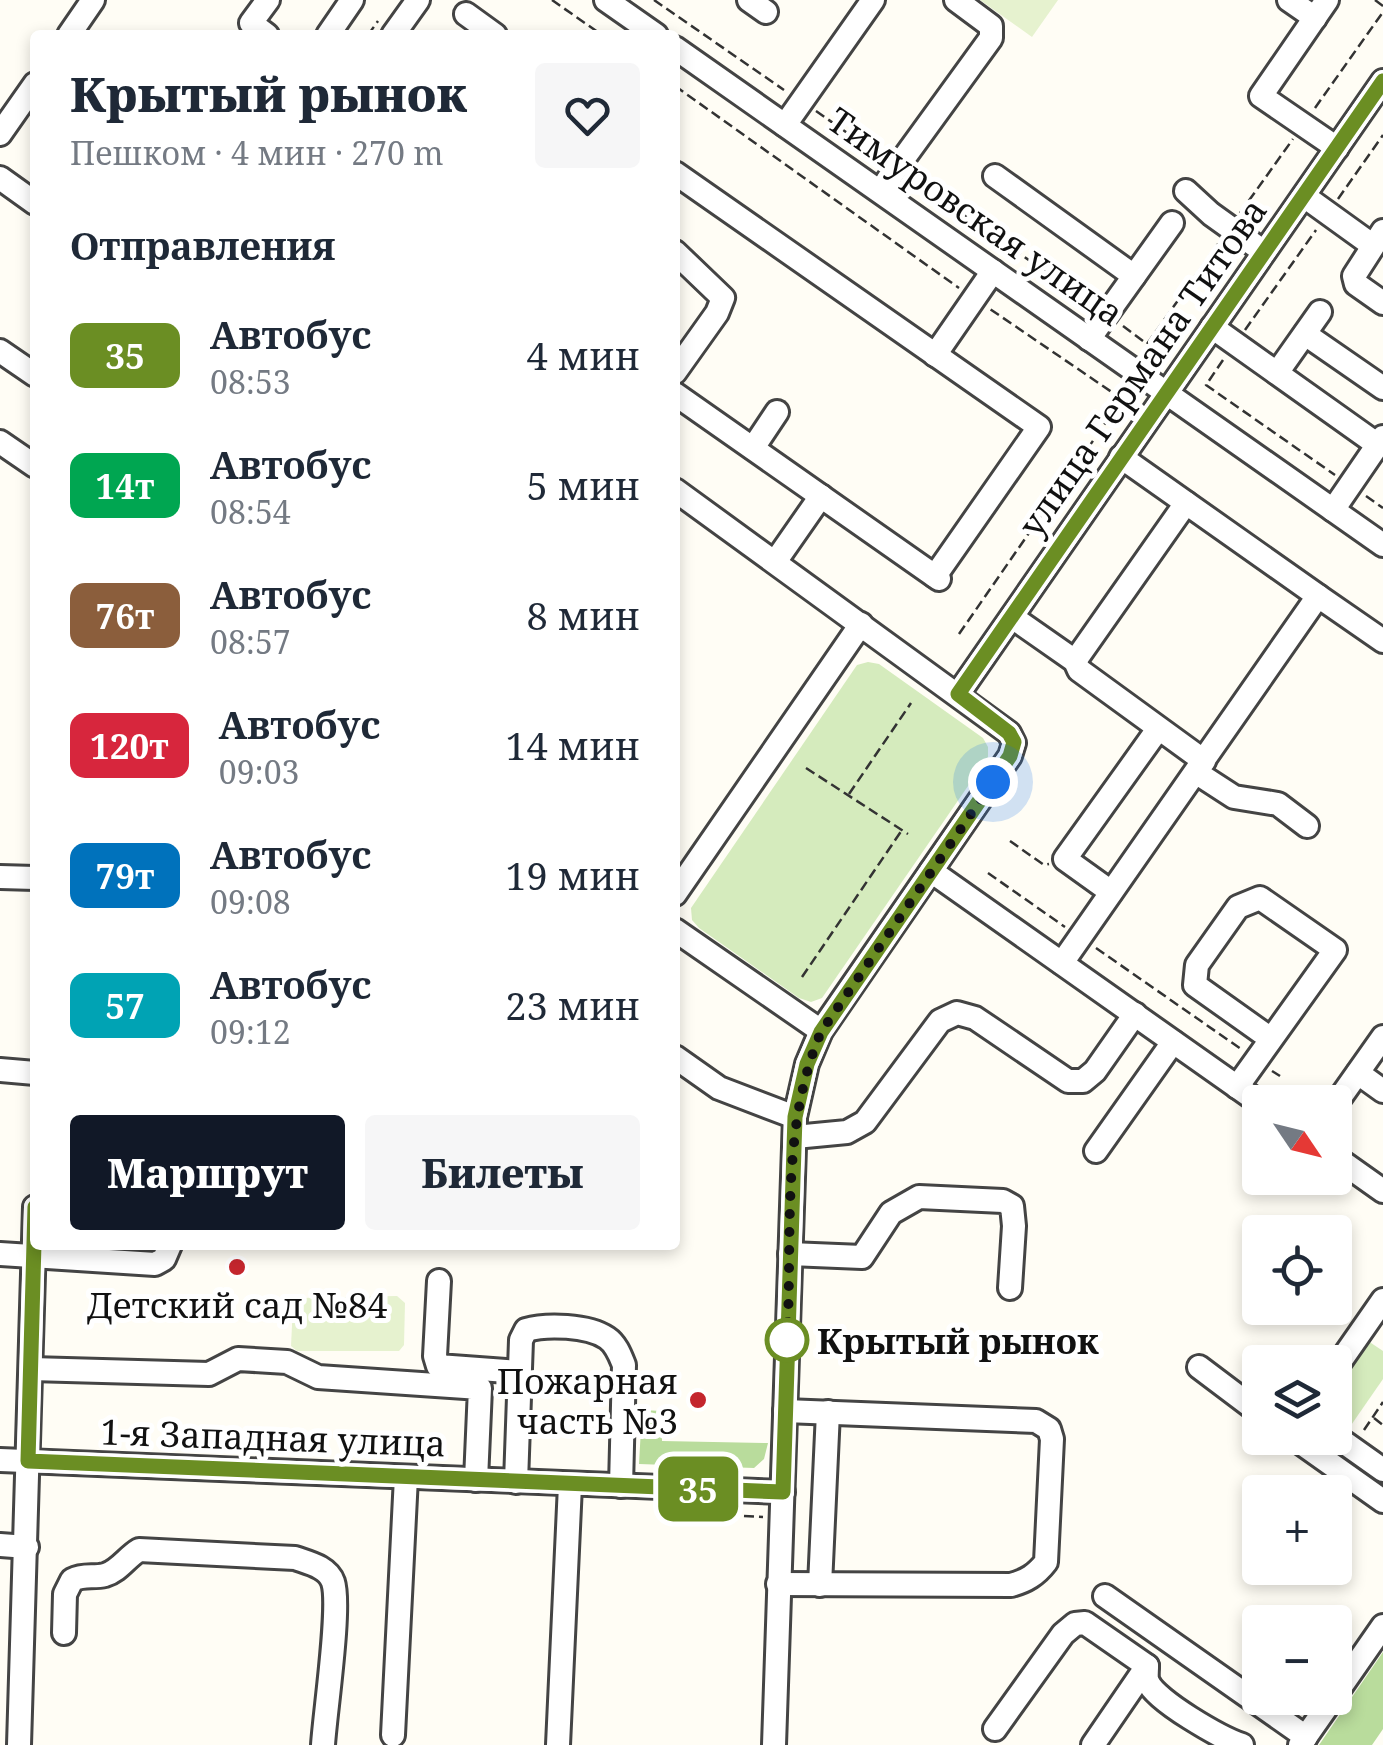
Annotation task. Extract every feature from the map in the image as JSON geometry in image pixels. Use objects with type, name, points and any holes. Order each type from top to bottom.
[{"type":"street","points":[[73,30],[94,0]]},
{"type":"street","points":[[260,30],[251,23],[268,0]]},
{"type":"street","points":[[331,30],[352,0]]},
{"type":"street","points":[[397,30],[418,0]]},
{"type":"street","points":[[606,0],[637,9],[652,30]]},
{"type":"street","points":[[786,124],[873,0]]},
{"type":"street","points":[[880,191],[991,38],[991,26],[956,0]]},
{"type":"street","points":[[1289,0],[1321,9],[1261,96],[1337,148]]},
{"type":"street","points":[[466,14],[488,30]]},
{"type":"street","name":"Тимуровская улица","points":[[680,51],[1383,545]]},
{"type":"street","name":"улица Германа Титова","points":[[958,694],[1383,80]]},
{"type":"street","points":[[0,134],[30,91]]},
{"type":"street","points":[[680,176],[1039,428],[937,577],[680,397]]},
{"type":"street","points":[[995,176],[1134,276]]},
{"type":"street","points":[[0,178],[30,199]]},
{"type":"street","points":[[1186,191],[1264,252]]},
{"type":"street","points":[[1304,196],[1328,214],[1378,238],[1354,276],[1356,284],[1383,304]]},
{"type":"street","points":[[1090,340],[1172,222]]},
{"type":"street","points":[[680,257],[723,298],[680,365]]},
{"type":"street","points":[[935,355],[993,272]]},
{"type":"street","points":[[1277,373],[1320,312]]},
{"type":"street","points":[[1212,327],[1380,441],[1334,510]]},
{"type":"street","points":[[1305,334],[1383,388]]},
{"type":"street","points":[[0,351],[30,372]]},
{"type":"street","points":[[753,448],[777,412]]},
{"type":"street","points":[[0,442],[30,463]]},
{"type":"street","points":[[1121,457],[1383,641]]},
{"type":"street","points":[[680,494],[958,694],[1009,733],[1014,742],[1010,756],[821,1032],[807,1064],[795,1127],[774,1745]]},
{"type":"street","points":[[775,562],[821,496]]},
{"type":"street","points":[[1074,661],[1186,503]]},
{"type":"street","points":[[1062,962],[1318,596]]},
{"type":"street","points":[[1012,617],[1158,728],[1234,798],[1278,804],[1307,826]]},
{"type":"street","points":[[680,887],[861,624]]},
{"type":"street","points":[[1111,892],[1065,858],[1158,728]]},
{"type":"street","points":[[931,871],[1242,1091]]},
{"type":"street","points":[[0,877],[30,878]]},
{"type":"street","points":[[1237,1087],[1257,1060],[1272,1039],[1335,950],[1260,898],[1238,907],[1198,964],[1195,986],[1272,1039]]},
{"type":"street","points":[[680,933],[821,1032]]},
{"type":"street","points":[[680,1060],[719,1088],[795,1127],[857,1128],[940,1021],[957,1013],[975,1018],[1068,1081],[1083,1081],[1095,1071],[1135,1014]]},
{"type":"street","points":[[1349,1085],[1383,1037]]},
{"type":"street","points":[[1096,1151],[1174,1042]]},
{"type":"street","points":[[0,1070],[30,1073]]},
{"type":"street","points":[[1358,1073],[1383,1090]]},
{"type":"street","points":[[1352,1169],[1383,1191]]},
{"type":"street","points":[[790,1254],[862,1257],[891,1213],[919,1197],[1003,1200],[1012,1206],[1014,1226],[1010,1288]]},
{"type":"street","points":[[18,1745],[33,1250]]},
{"type":"street","points":[[0,1254],[155,1264],[164,1259],[168,1250]]},
{"type":"street","points":[[439,1281],[435,1356],[438,1366],[519,1372]]},
{"type":"street","points":[[1352,1345],[1383,1300]]},
{"type":"street","points":[[516,1482],[521,1340],[526,1330],[537,1326],[593,1332],[609,1339],[624,1366],[621,1486]]},
{"type":"street","points":[[31,1369],[209,1374],[238,1359],[286,1362],[318,1377],[480,1388],[476,1480]]},
{"type":"street","points":[[1199,1368],[1242,1399]]},
{"type":"street","points":[[778,1584],[1011,1585],[1038,1573],[1046,1562],[1052,1439],[1050,1429],[1036,1421],[786,1411]]},
{"type":"street","points":[[820,1585],[828,1412]]},
{"type":"street","points":[[1352,1448],[1383,1470]]},
{"type":"street","points":[[1318,1455],[1383,1500]]},
{"type":"street","name":"1-я Западная улица","points":[[0,1460],[783,1492]]},
{"type":"street","points":[[393,1735],[406,1477]]},
{"type":"street","points":[[558,1745],[570,1484]]},
{"type":"street","points":[[0,1545],[27,1547]]},
{"type":"street","points":[[64,1633],[65,1594],[72,1580],[82,1575],[103,1576],[119,1568],[138,1550],[295,1558],[313,1564],[333,1582],[335,1608],[323,1745]]},
{"type":"street","points":[[1105,1596],[1303,1741],[1321,1715]]},
{"type":"street","points":[[995,1729],[1063,1634],[1075,1624],[1084,1622],[1147,1666]]},
{"type":"street","points":[[1352,1670],[1383,1626]]},
{"type":"street","points":[[1092,1745],[1147,1666]]},
{"type":"street","points":[[1147,1666],[1147,1680],[1155,1692],[1212,1732],[1242,1745]]},
{"type":"path","points":[[552,0],[595,30]]},
{"type":"path","points":[[1375,0],[1383,6]]},
{"type":"path","points":[[1147,344],[1383,12]]},
{"type":"path","points":[[680,90],[1122,399],[959,634]]},
{"type":"path","points":[[1383,135],[1206,385],[1383,508]]},
{"type":"path","points":[[848,795],[911,703]]},
{"type":"path","points":[[806,768],[908,834]]},
{"type":"path","points":[[802,977],[902,830]]},
{"type":"path","points":[[1010,842],[1044,866],[1065,858]]},
{"type":"path","points":[[988,873],[1280,1076]]},
{"type":"path","points":[[1352,1434],[1383,1402]]},
{"type":"path","points":[[1372,1417],[1383,1424]]},
{"type":"path","points":[[744,1516],[768,1517]]},
{"type":"green space","points":[[980,0],[1058,0],[1032,37]]},
{"type":"green space","points":[[879,664],[983,738],[988,757],[822,998],[811,1002],[799,998],[699,928],[692,920],[691,908],[857,665]]},
{"type":"green space","points":[[397,1296],[405,1303],[404,1345],[399,1351],[297,1351],[291,1346],[293,1305],[300,1298]]},
{"type":"green space","points":[[1365,1339],[1383,1351],[1383,1379],[1352,1424],[1352,1358]]},
{"type":"green space","points":[[642,1410],[662,1411],[662,1441],[768,1443],[764,1459],[754,1468],[639,1464]]},
{"type":"green space","points":[[1383,1652],[1383,1729],[1372,1745],[1319,1745],[1340,1715],[1352,1715],[1352,1697]]},
{"type":"bus line","name":"35","points":[[34,1250],[28,1461],[783,1492],[795,1117],[807,1064],[821,1032],[1010,756],[1014,742],[1009,733],[958,694],[1383,81]]},
{"type":"place","name":"Детский сад №84","points":[[237,1267]]},
{"type":"place","name":"Крытый рынок","points":[[787,1340]]},
{"type":"place","name":"Пожарная часть №3","points":[[698,1400]]},
{"type":"route","points":[[787,1340],[795,1117],[807,1064],[821,1032],[993,782]]}]
